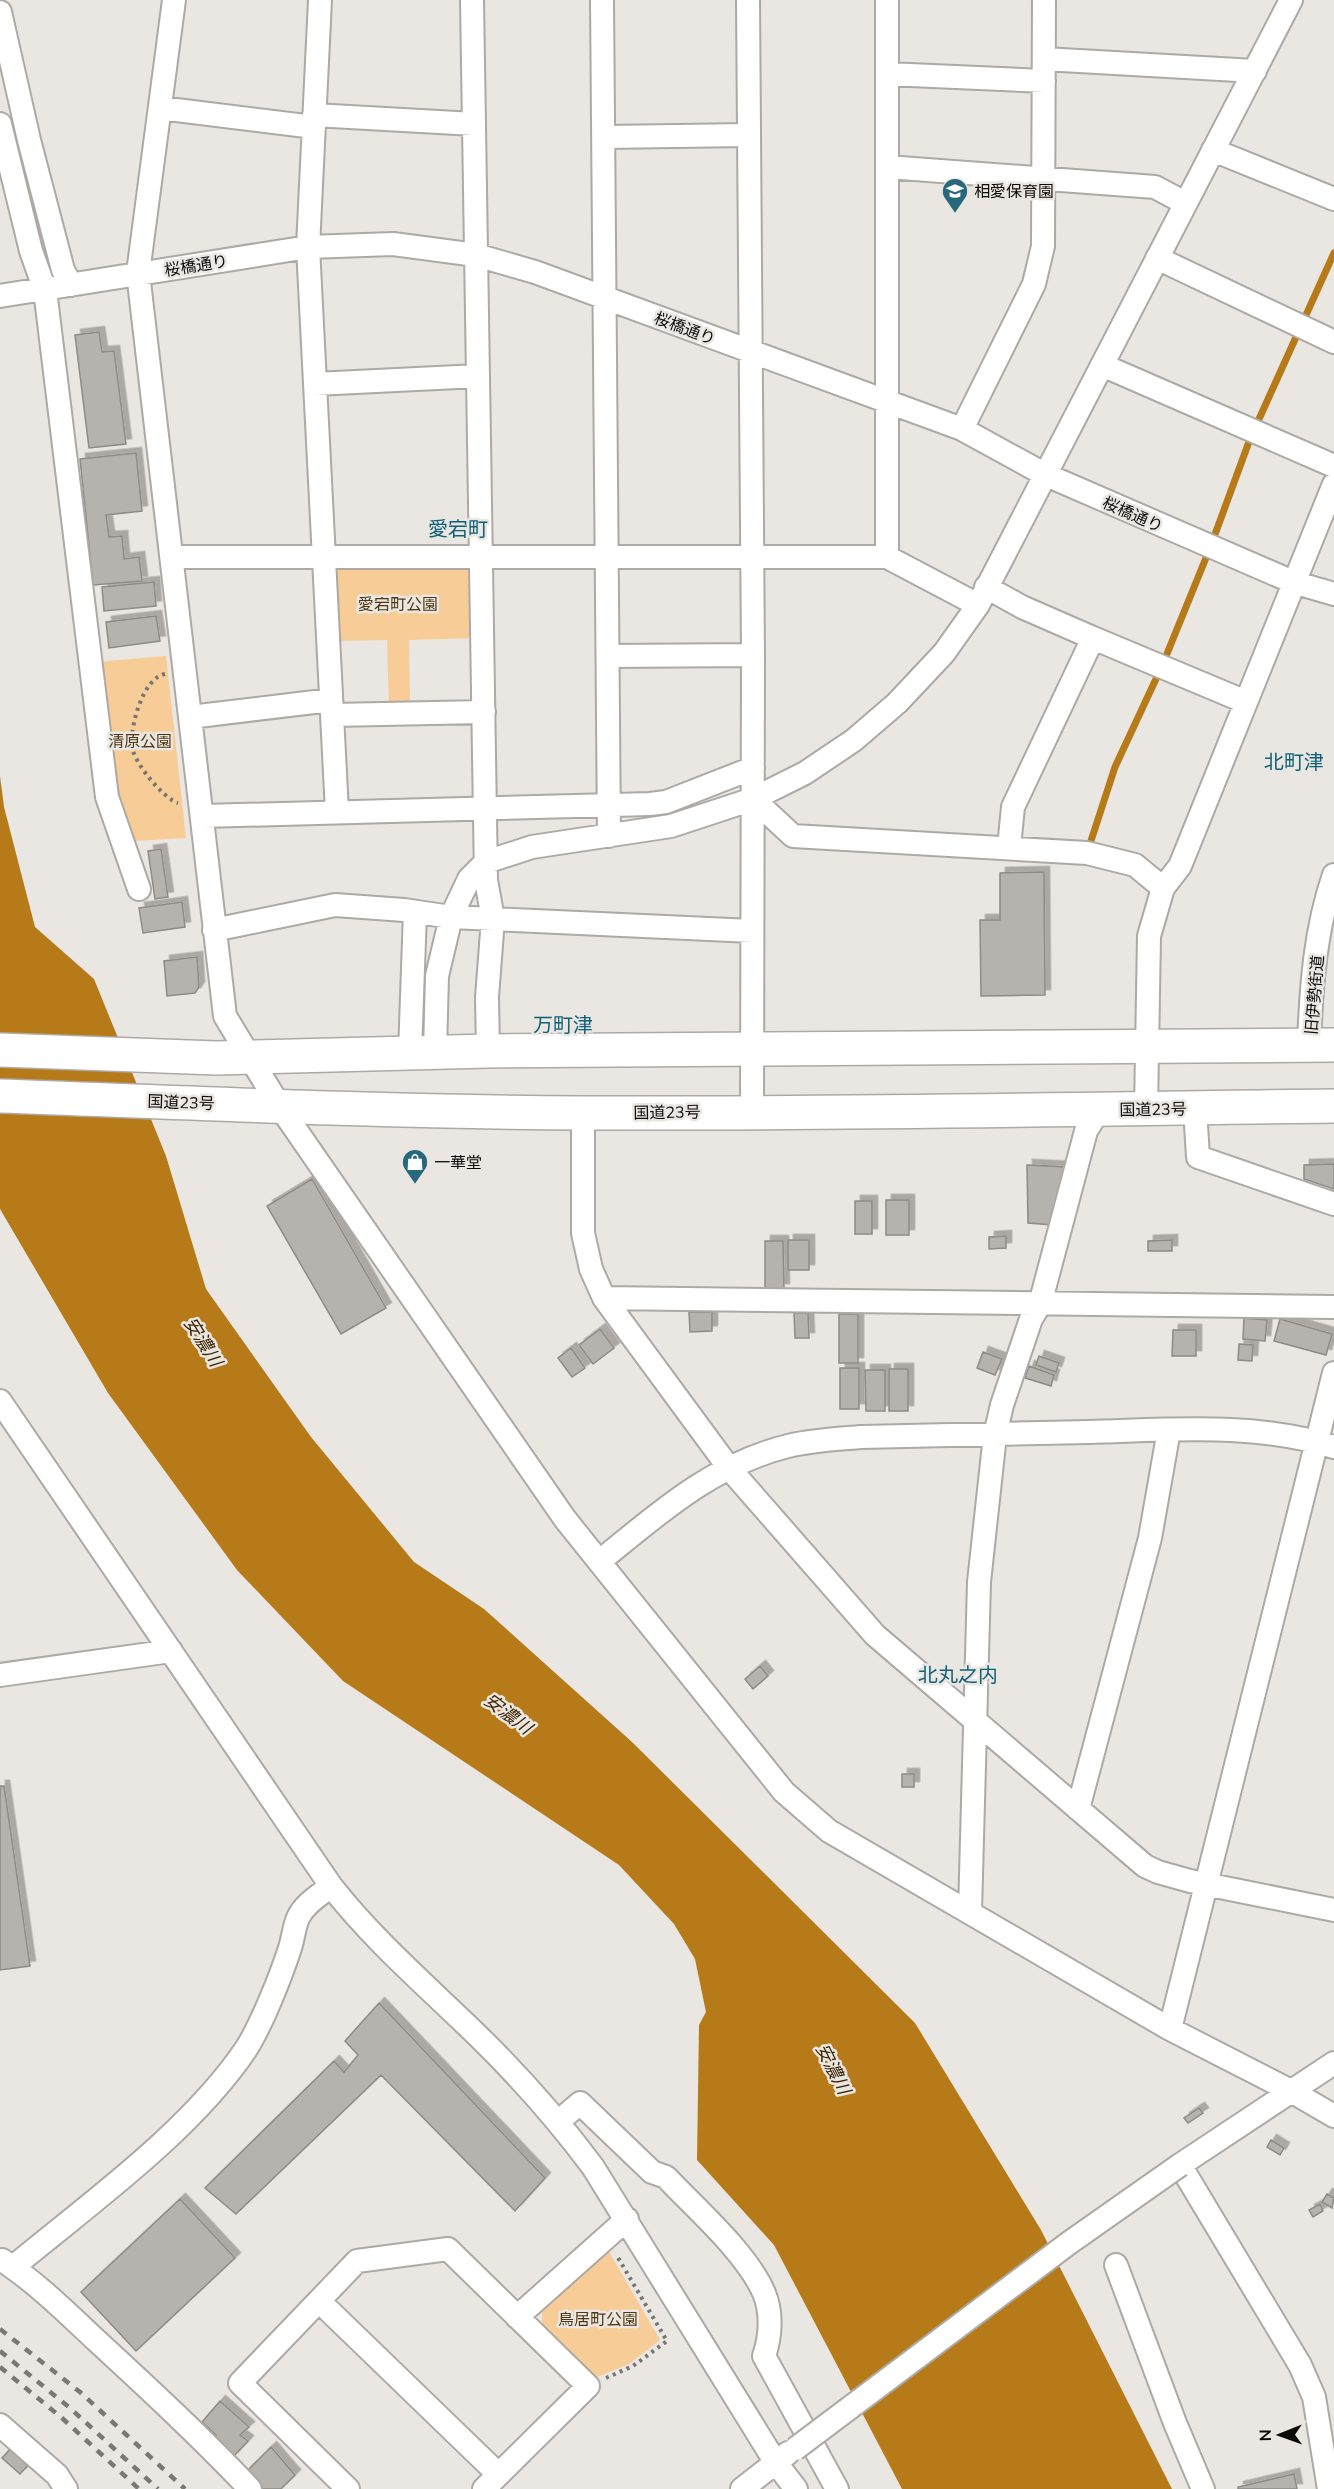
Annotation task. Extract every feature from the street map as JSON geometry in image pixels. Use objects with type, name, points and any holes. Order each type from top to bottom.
[{"type":"highway","points":[[0,1050],[232,1057],[488,1051],[752,1051],[1322,1045]]},
{"type":"highway","name":"国道23号","points":[[0,1096],[266,1106],[583,1113],[1146,1110],[1334,1106]]},
{"type":"street","points":[[174,0],[138,273],[214,930],[232,1057],[565,1519],[784,1792],[829,1832],[1170,2029],[1291,2091],[1334,2116]]},
{"type":"street","points":[[320,0],[308,247],[337,812]]},
{"type":"street","points":[[472,0],[486,880],[493,919],[487,997],[488,1051]]},
{"type":"street","points":[[602,0],[609,836]]},
{"type":"street","points":[[748,0],[753,655],[753,1112]]},
{"type":"street","points":[[887,0],[887,557]]},
{"type":"street","points":[[962,429],[1034,284],[1043,246],[1044,0]]},
{"type":"street","points":[[422,1053],[451,917],[469,879],[486,862],[532,847],[671,826],[753,798],[805,773],[854,740],[888,710],[944,653],[982,596],[1291,0]]},
{"type":"street","points":[[0,12],[29,140],[63,270],[71,285]]},
{"type":"street","points":[[887,74],[1044,70],[1255,71]]},
{"type":"street","points":[[160,108],[314,121],[474,124]]},
{"type":"street","points":[[0,124],[31,250],[45,290],[107,797],[139,889]]},
{"type":"street","points":[[603,137],[748,135]]},
{"type":"street","points":[[1213,150],[1334,199]]},
{"type":"street","points":[[887,168],[1155,187],[1185,202]]},
{"type":"street","name":"桜橋通り","points":[[0,296],[308,247],[393,244],[476,255],[535,272],[962,429],[1044,474],[1293,582],[1334,594]]},
{"type":"street","points":[[1157,258],[1334,342]]},
{"type":"street","points":[[1102,365],[1334,466]]},
{"type":"street","points":[[315,384],[478,376]]},
{"type":"street","points":[[1146,1110],[1149,936],[1163,888],[1180,866],[1293,582],[1332,493]]},
{"type":"street","points":[[172,557],[887,557],[982,596],[1022,607],[1246,702]]},
{"type":"street","points":[[1009,847],[1013,807],[1093,638]]},
{"type":"street","points":[[608,656],[753,655]]},
{"type":"street","points":[[190,717],[332,707],[484,711]]},
{"type":"street","points":[[202,816],[666,802],[753,768]]},
{"type":"street","points":[[753,798],[793,836],[1087,853],[1135,865],[1163,888]]},
{"type":"street","name":"旧伊勢街道","points":[[1322,1045],[1311,990],[1325,900],[1334,875]]},
{"type":"street","points":[[214,930],[335,905],[451,917],[752,931]]},
{"type":"street","points":[[415,912],[422,1053]]},
{"type":"street","points":[[1195,1109],[1198,1157],[1334,1204]]},
{"type":"street","points":[[970,1912],[979,1582],[995,1435],[1002,1405],[1031,1319],[1040,1304],[1086,1131],[1099,1110]]},
{"type":"street","points":[[583,1113],[583,1233],[591,1269],[604,1298],[729,1468],[874,1635],[1145,1866],[1158,1872],[1334,1910]]},
{"type":"street","points":[[604,1298],[1334,1307]]},
{"type":"street","points":[[1170,2029],[1325,1444],[1334,1373]]},
{"type":"street","points":[[3,1407],[331,1886],[358,1921],[518,2076],[559,2121],[593,2167],[776,2463],[796,2489]]},
{"type":"street","points":[[600,1561],[680,1496],[729,1468],[786,1446],[815,1440],[1169,1430],[1261,1432],[1325,1444]]},
{"type":"street","points":[[1078,1809],[1150,1538],[1169,1430]]},
{"type":"street","points":[[0,1675],[171,1651]]},
{"type":"street","points":[[250,2489],[115,2357],[6,2263],[153,2150],[213,2091],[246,2048],[259,2022],[290,1949],[298,1917],[331,1886]]},
{"type":"street","points":[[742,2489],[1069,2243],[1180,2165],[1334,2063]]},
{"type":"street","points":[[559,2121],[580,2103],[652,2172],[666,2177],[741,2256],[764,2292],[769,2312],[768,2343],[764,2356],[837,2489]]},
{"type":"street","points":[[1180,2165],[1300,2365],[1314,2397],[1329,2489]]},
{"type":"street","points":[[517,2317],[627,2219]]},
{"type":"street","points":[[319,2301],[491,2481],[588,2386],[448,2249],[357,2261],[240,2383],[348,2489]]},
{"type":"street","points":[[1116,2265],[1175,2423],[1203,2489]]},
{"type":"street","points":[[0,2426],[57,2475],[66,2489]]},
{"type":"path","points":[[168,674],[156,677],[138,706],[132,747],[143,769],[161,790],[172,801],[182,803]]},
{"type":"path","points":[[588,2386],[633,2366],[667,2341],[606,2238]]},
{"type":"green space","name":"愛宕町公園","points":[[342,567],[464,567],[472,575],[474,638],[409,640],[410,706],[389,707],[387,640],[338,641],[335,574]]},
{"type":"green space","name":"清原公園","points":[[166,656],[186,838],[134,841],[115,807],[97,662]]},
{"type":"green space","name":"鳥居町公園","points":[[608,2250],[660,2340],[629,2364],[597,2377],[542,2326],[542,2309]]},
{"type":"water","name":"安濃川","points":[[0,776],[4,807],[35,927],[94,979],[166,1156],[206,1289],[311,1437],[414,1562],[484,1609],[632,1742],[915,2023],[1041,2230],[1172,2489],[902,2489],[774,2245],[697,2160],[699,2025],[706,2012],[695,1959],[674,1924],[619,1865],[343,1681],[237,1570],[108,1393],[0,1209]]},
{"type":"building","points":[[99,332],[102,352],[114,351],[126,444],[89,448],[75,335]]},
{"type":"building","points":[[136,453],[142,511],[106,515],[109,537],[122,536],[124,559],[139,557],[142,581],[93,585],[80,459]]},
{"type":"building","points":[[154,582],[156,606],[104,611],[102,587]]},
{"type":"building","points":[[156,616],[160,641],[109,648],[106,622]]},
{"type":"building","points":[[161,849],[168,897],[155,899],[148,851]]},
{"type":"building","points":[[1044,872],[1045,995],[981,996],[980,920],[1000,920],[1000,873]]},
{"type":"building","points":[[182,902],[185,927],[143,933],[139,908]]},
{"type":"building","points":[[197,957],[199,987],[195,993],[167,996],[164,961]]},
{"type":"building","points":[[1334,1164],[1334,1189],[1304,1179],[1304,1165]]},
{"type":"building","points":[[1027,1165],[1067,1167],[1053,1225],[1028,1223]]},
{"type":"building","points":[[312,1179],[386,1308],[341,1334],[267,1206]]},
{"type":"building","points":[[886,1200],[909,1200],[909,1235],[886,1235]]},
{"type":"building","points":[[855,1201],[872,1201],[872,1234],[855,1234]]},
{"type":"building","points":[[1006,1236],[1006,1248],[989,1249],[989,1237]]},
{"type":"building","points":[[788,1240],[809,1240],[809,1270],[788,1270]]},
{"type":"building","points":[[1172,1240],[1172,1251],[1148,1251],[1148,1241]]},
{"type":"building","points":[[765,1241],[783,1241],[784,1289],[765,1289]]},
{"type":"building","points":[[689,1312],[712,1312],[712,1331],[690,1332]]},
{"type":"building","points":[[794,1313],[808,1313],[809,1338],[795,1338]]},
{"type":"building","points":[[839,1314],[858,1314],[858,1363],[839,1363]]},
{"type":"building","points":[[1244,1318],[1267,1320],[1265,1341],[1243,1339]]},
{"type":"building","points":[[1280,1319],[1332,1334],[1326,1355],[1274,1341]]},
{"type":"building","points":[[600,1329],[614,1348],[593,1364],[579,1345]]},
{"type":"building","points":[[1173,1330],[1196,1330],[1196,1356],[1172,1356]]},
{"type":"building","points":[[1239,1344],[1253,1345],[1252,1361],[1238,1360]]},
{"type":"building","points":[[571,1348],[585,1368],[572,1377],[558,1358]]},
{"type":"building","points":[[983,1352],[1002,1359],[995,1375],[977,1368]]},
{"type":"building","points":[[1039,1356],[1059,1363],[1056,1372],[1036,1365]]},
{"type":"building","points":[[1029,1366],[1054,1375],[1051,1386],[1025,1378]]},
{"type":"building","points":[[840,1368],[859,1368],[859,1409],[840,1409]]},
{"type":"building","points":[[889,1369],[908,1369],[908,1411],[889,1411]]},
{"type":"building","points":[[865,1370],[885,1370],[885,1411],[866,1411]]},
{"type":"building","points":[[760,1666],[768,1676],[753,1689],[745,1679]]},
{"type":"building","points":[[902,1774],[914,1774],[914,1787],[902,1787]]},
{"type":"building","points":[[0,1786],[4,1786],[30,1966],[0,1970]]},
{"type":"building","points":[[379,2003],[545,2178],[515,2211],[381,2075],[236,2214],[205,2188],[334,2061],[344,2072],[358,2055],[345,2041]]},
{"type":"building","points":[[1199,2108],[1203,2113],[1188,2123],[1184,2118]]},
{"type":"building","points":[[1271,2140],[1284,2148],[1280,2155],[1267,2147]]},
{"type":"building","points":[[1327,2194],[1334,2198],[1332,2208],[1322,2202]]},
{"type":"building","points":[[180,2199],[235,2258],[136,2351],[81,2292]]},
{"type":"building","points":[[1320,2204],[1323,2211],[1313,2217],[1309,2210]]},
{"type":"building","points":[[220,2401],[249,2427],[240,2435],[248,2441],[232,2458],[211,2441],[216,2435],[202,2422]]},
{"type":"building","points":[[13,2446],[31,2462],[20,2474],[2,2458]]},
{"type":"building","points":[[271,2447],[295,2475],[281,2489],[261,2489],[245,2473]]},
{"type":"building","points":[[1294,2474],[1297,2489],[1238,2489],[1238,2487]]},
{"type":"waterway","points":[[1088,850],[1115,767],[1162,666],[1210,548],[1250,439],[1334,253]]},
{"type":"railway","points":[[0,2329],[80,2392],[185,2489]]},
{"type":"railway","points":[[0,2351],[70,2408],[158,2489]]},
{"type":"railway","points":[[0,2367],[62,2418],[139,2489]]},
{"type":"place","name":"相愛保育園","points":[[955,214]]},
{"type":"place","name":"一華堂","points":[[415,1185]]},
{"type":"district","name":"愛宕町","points":[[458,529]]},
{"type":"district","name":"北町津","points":[[1294,762]]},
{"type":"district","name":"万町津","points":[[563,1025]]},
{"type":"district","name":"北丸之内","points":[[958,1675]]}]
